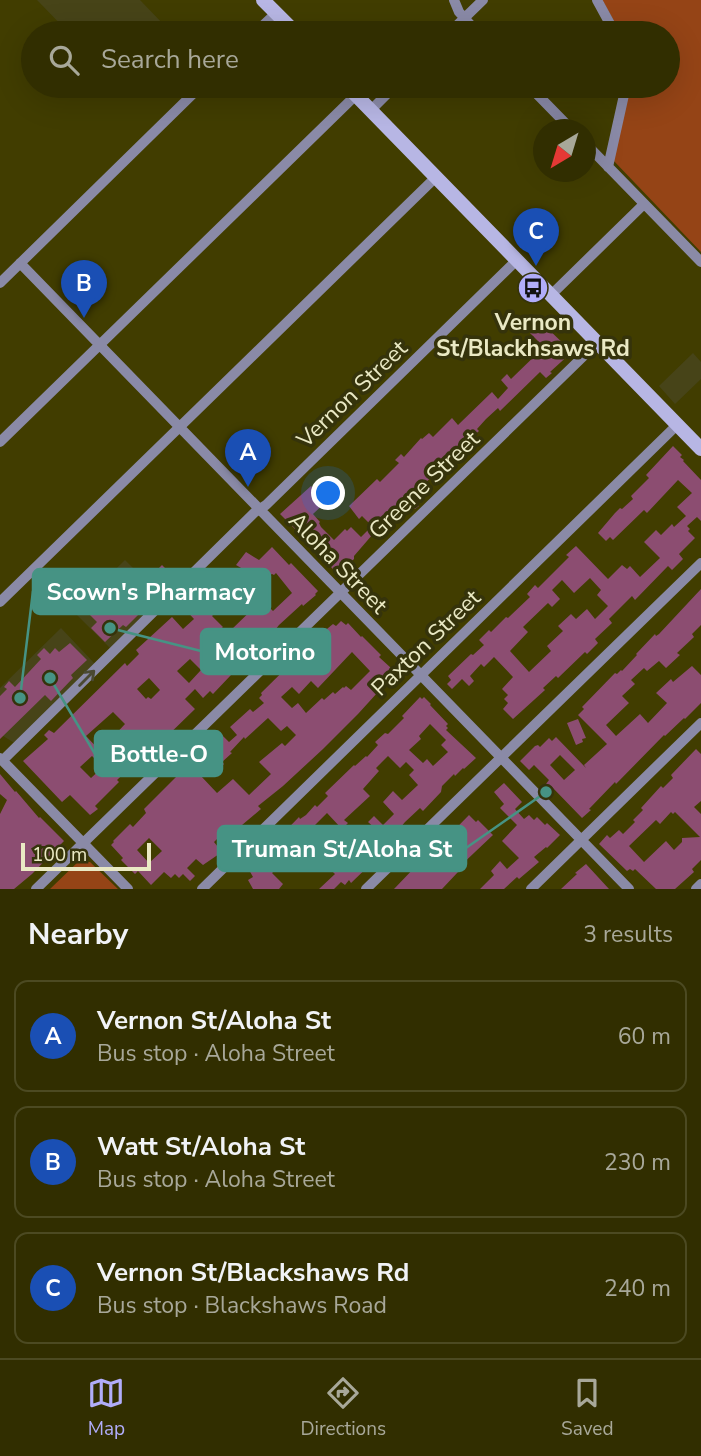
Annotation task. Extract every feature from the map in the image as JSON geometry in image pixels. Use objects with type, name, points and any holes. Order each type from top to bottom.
[{"type":"main road","points":[[264,0],[284,21]]},
{"type":"main road","points":[[359,98],[701,449]]},
{"type":"street","points":[[454,0],[464,19],[483,0]]},
{"type":"street","points":[[597,0],[608,21]]},
{"type":"street","points":[[268,21],[276,13]]},
{"type":"street","points":[[0,283],[189,98]]},
{"type":"street","points":[[0,442],[100,346],[345,98]]},
{"type":"street","points":[[371,110],[383,98]]},
{"type":"street","points":[[541,98],[561,119]]},
{"type":"street","points":[[608,167],[623,98]]},
{"type":"street","points":[[596,154],[701,262]]},
{"type":"street","points":[[0,602],[436,177]]},
{"type":"street","points":[[551,295],[644,204]]},
{"type":"street","name":"Vernon Street","points":[[2,759],[517,260]]},
{"type":"street","name":"Aloha Street","points":[[20,263],[629,889]]},
{"type":"street","name":"Greene Street","points":[[36,889],[597,343]]},
{"type":"street","name":"Paxton Street","points":[[202,889],[677,425]]},
{"type":"street","points":[[366,889],[701,563]]},
{"type":"street","points":[[531,889],[701,723]]},
{"type":"street","points":[[2,759],[128,889]]},
{"type":"street","points":[[696,889],[701,884]]},
{"type":"shaded area","points":[[37,0],[140,0],[160,21],[57,21]]},
{"type":"shaded area","points":[[602,0],[701,0],[701,252],[612,159],[624,98],[680,98],[680,21],[614,21]]},
{"type":"shaded area","points":[[693,353],[701,362],[701,379],[675,404],[659,386]]},
{"type":"shaded area","points":[[125,560],[162,597],[110,648],[73,611]]},
{"type":"shaded area","points":[[61,628],[95,664],[16,744],[0,734],[0,688]]},
{"type":"shaded area","points":[[79,861],[90,862],[118,889],[50,889]]},
{"type":"building","points":[[541,322],[572,352],[546,378],[540,372],[500,411],[498,408],[486,419],[471,438],[474,441],[418,490],[412,499],[419,506],[415,509],[408,503],[388,526],[375,536],[373,534],[354,559],[339,573],[280,514],[311,486],[314,489],[317,486],[329,499],[313,514],[321,527],[334,540],[351,527],[361,537],[372,526],[362,516],[359,519],[349,506],[377,479],[380,482],[399,463],[395,460],[401,454],[404,457],[421,438],[429,433],[433,437],[452,418],[458,425],[492,392],[498,399],[508,388],[501,380],[507,374],[511,379],[544,347],[530,333]]},
{"type":"building","points":[[673,446],[701,480],[701,521],[697,517],[687,526],[695,538],[679,554],[683,559],[672,570],[668,566],[635,600],[632,596],[609,619],[612,623],[595,639],[598,643],[558,678],[556,676],[543,688],[545,690],[513,719],[503,709],[508,703],[504,699],[508,695],[502,689],[513,677],[494,657],[484,667],[481,664],[470,676],[474,681],[469,686],[462,679],[452,689],[447,684],[451,680],[448,676],[484,645],[479,640],[530,597],[527,594],[535,585],[538,588],[569,557],[566,555],[576,546],[608,579],[622,565],[627,569],[630,566],[640,577],[660,558],[644,542],[656,530],[661,535],[672,524],[674,527],[686,516],[677,507],[692,493],[678,480],[647,513],[644,510],[613,540],[610,537],[606,541],[598,533],[620,508],[633,499],[631,496],[649,478],[646,475]],"holes":[[[590,578],[601,590],[597,595],[608,606],[595,619],[587,609],[576,619],[571,614],[558,626],[563,631],[547,646],[551,651],[529,672],[510,651],[528,632],[523,627],[548,603],[552,607],[560,599],[552,590],[562,580],[574,593]]]},
{"type":"building","points":[[272,547],[318,591],[316,595],[279,625],[250,655],[253,658],[246,664],[243,661],[229,673],[231,675],[213,694],[210,691],[203,698],[195,689],[185,699],[195,709],[159,744],[161,746],[152,755],[151,753],[138,764],[136,762],[117,780],[119,782],[95,806],[98,809],[90,815],[70,795],[62,802],[23,761],[48,739],[44,735],[49,730],[54,733],[125,663],[127,666],[139,654],[136,650],[172,617],[183,629],[194,619],[181,605],[189,594],[194,599],[213,582],[229,599],[212,616],[223,627],[209,640],[219,650],[236,637],[230,631],[262,600],[273,611],[292,593],[276,573],[255,584],[248,572],[236,565],[246,552],[259,560]],"holes":[[[190,659],[201,670],[189,683],[177,671]],[[149,678],[160,690],[151,699],[146,699],[137,689]],[[113,712],[125,724],[112,738],[116,742],[103,754],[86,736]],[[92,756],[103,767],[91,778],[80,767]]]},
{"type":"building","points":[[162,565],[176,579],[171,584],[168,580],[155,593],[158,596],[152,601],[149,598],[138,609],[141,612],[126,627],[123,625],[105,642],[91,628],[97,622],[84,609],[96,598],[99,601],[105,595],[109,599],[121,588],[116,584],[125,574],[130,579],[135,574],[144,583]]},
{"type":"building","points":[[701,589],[701,625],[692,634],[694,637],[666,668],[659,661],[647,671],[644,668],[631,680],[635,684],[622,696],[629,703],[606,725],[616,736],[640,714],[648,723],[667,703],[656,693],[671,679],[673,682],[692,666],[701,675],[701,703],[664,735],[616,784],[615,782],[582,818],[552,787],[550,789],[546,784],[549,780],[534,765],[529,770],[520,761],[535,746],[540,747],[549,738],[552,741],[556,737],[586,768],[584,765],[607,744],[578,715],[584,709],[582,707],[615,673],[622,671],[655,634],[659,634]],"holes":[[[560,755],[575,770],[564,780],[550,765]]]},
{"type":"building","points":[[341,621],[346,625],[348,623],[381,655],[379,657],[391,668],[387,673],[390,676],[386,680],[388,681],[323,749],[258,806],[261,809],[242,825],[244,827],[234,837],[226,830],[214,842],[222,852],[203,865],[196,859],[187,868],[195,876],[190,881],[183,874],[179,878],[175,874],[171,878],[164,872],[151,885],[138,871],[135,874],[111,845],[113,841],[130,824],[133,827],[146,813],[144,809],[176,777],[174,776],[185,764],[188,767],[199,756],[197,754],[202,749],[204,752],[222,735],[229,742],[237,735],[230,727],[250,709],[253,712],[264,703],[259,698],[261,693],[322,633],[333,624],[336,626]],"holes":[[[352,652],[370,671],[351,690],[346,686],[335,694],[333,692],[306,713],[298,703],[292,708],[281,697],[292,687],[299,694],[311,681],[318,688]],[[268,718],[281,731],[287,726],[296,735],[285,746],[282,743],[259,762],[271,774],[249,795],[233,779],[217,793],[200,775],[213,763],[219,769],[232,753],[230,752],[244,737],[245,739]],[[149,838],[162,851],[149,863],[137,850]]]},
{"type":"building","points":[[70,643],[87,660],[71,675],[73,678],[51,701],[45,695],[0,739],[0,696],[7,689],[4,687],[9,681],[15,687],[41,659],[37,655],[44,648],[50,654],[55,648],[59,652]]},
{"type":"building","points":[[420,697],[424,697],[448,724],[446,730],[476,758],[442,786],[441,792],[423,811],[420,808],[405,822],[396,837],[393,834],[383,844],[385,845],[376,853],[379,856],[351,883],[349,880],[345,885],[341,882],[334,889],[319,889],[335,874],[330,869],[330,864],[336,858],[344,865],[355,854],[352,851],[377,830],[368,822],[374,816],[383,825],[394,814],[383,802],[393,791],[402,800],[418,785],[409,775],[414,770],[406,762],[400,768],[388,756],[376,768],[379,771],[363,789],[370,796],[344,820],[348,823],[342,829],[327,813],[315,825],[330,840],[324,847],[318,841],[297,861],[293,858],[288,862],[285,860],[272,873],[283,884],[279,889],[253,889],[248,880],[253,877],[248,868],[255,866],[266,855],[264,853],[299,817],[300,819],[306,815],[315,805],[317,807],[328,796],[325,793],[354,765],[367,757],[378,745],[375,742],[385,733],[388,734],[404,718],[402,716]],"holes":[[[430,724],[446,740],[441,745],[448,752],[433,766],[427,759],[423,763],[409,750],[421,739],[419,736]]]},
{"type":"building","points":[[578,719],[586,738],[576,745],[567,723]]},
{"type":"building","points":[[696,749],[701,754],[701,801],[694,807],[701,814],[701,860],[692,869],[694,872],[675,889],[656,889],[635,869],[627,871],[599,844],[607,835],[610,838],[619,830],[623,834],[635,822],[633,820],[643,810],[641,808],[661,786],[663,788],[673,778],[671,775]],"holes":[[[671,812],[675,812],[700,837],[682,838],[682,842],[674,850],[666,841],[644,862],[629,846],[656,820],[660,824]]]},
{"type":"building","points":[[0,774],[39,818],[64,841],[14,889],[0,889],[0,814],[7,800],[0,794]]},
{"type":"building","points":[[504,783],[522,802],[515,809],[524,819],[529,815],[534,820],[537,817],[560,835],[534,857],[539,862],[519,879],[517,877],[504,889],[480,889],[494,875],[491,871],[500,861],[507,869],[519,858],[502,841],[517,825],[500,808],[504,804],[494,792]]},
{"type":"building","points":[[469,815],[493,835],[456,870],[458,872],[442,889],[394,889],[417,865],[418,867]]},
{"type":"building","points":[[586,864],[609,889],[561,889],[577,874],[575,873]]},
{"type":"place","name":"Vernon St/Blackshaws Rd","points":[[536,266]]},
{"type":"place","name":"Vernon St/Blackhsaws Rd","points":[[533,288]]},
{"type":"place","name":"Watt St/Aloha St","points":[[84,318]]},
{"type":"place","name":"Vernon St/Aloha St","points":[[248,487]]},
{"type":"place","name":"Motorino","points":[[110,628]]},
{"type":"place","name":"Bottle-O","points":[[50,678]]},
{"type":"place","name":"Scown's Pharmacy","points":[[20,698]]},
{"type":"place","name":"Truman St/Aloha St","points":[[546,792]]}]
